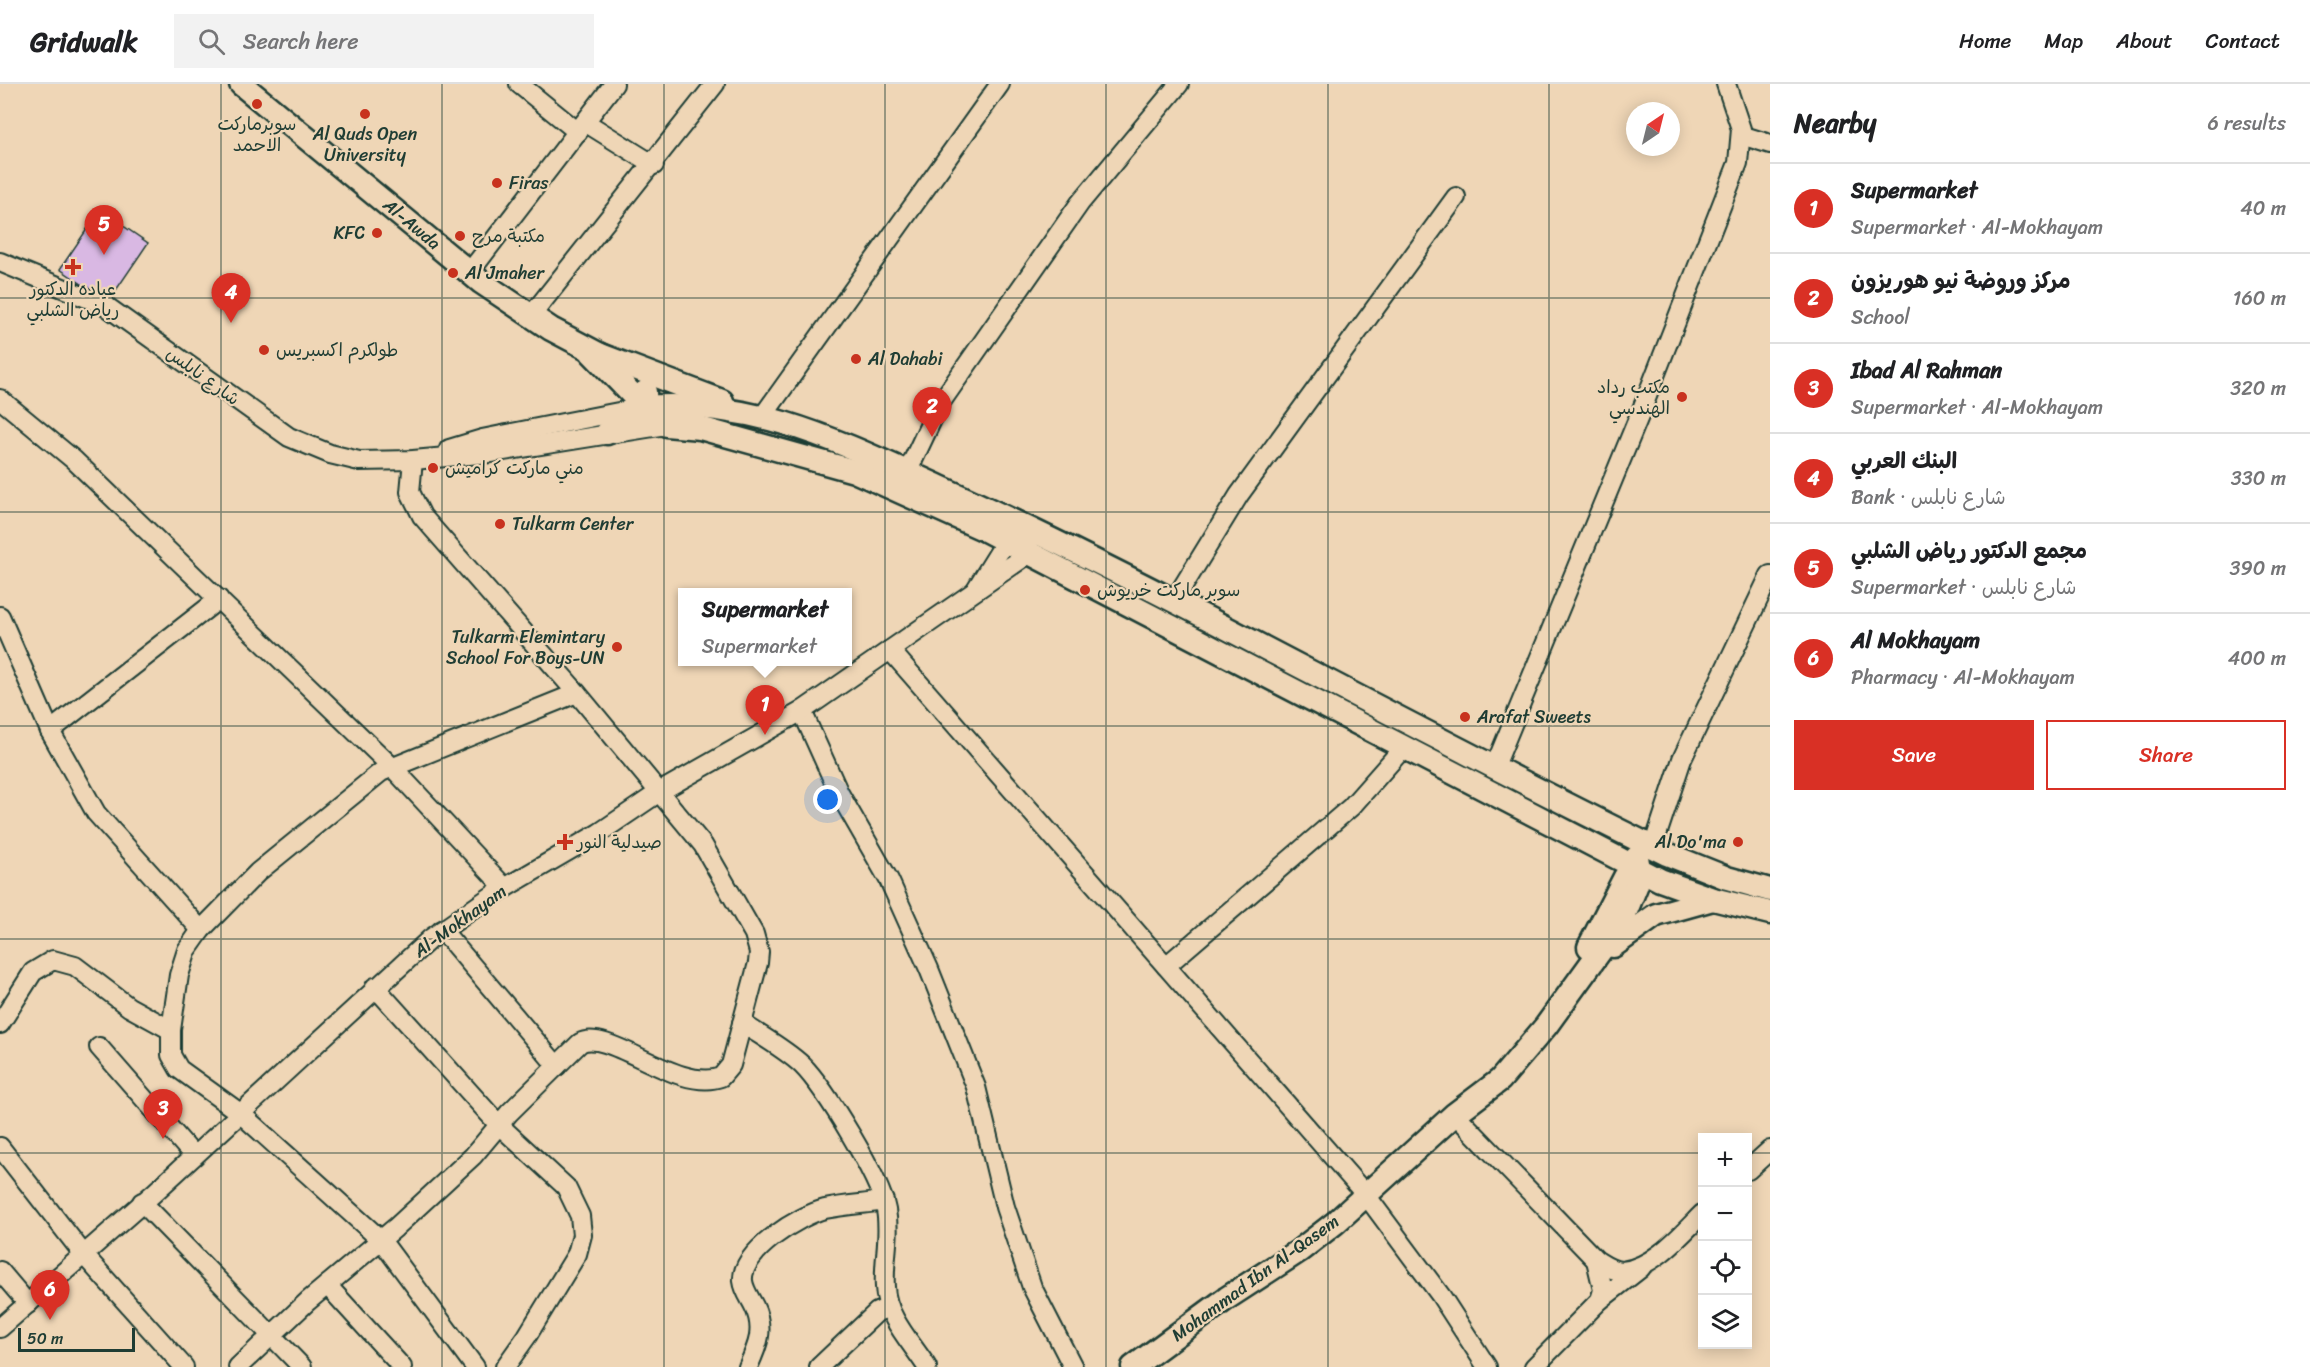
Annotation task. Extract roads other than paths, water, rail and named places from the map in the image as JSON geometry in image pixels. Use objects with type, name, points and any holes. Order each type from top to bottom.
[{"type":"main road","name":"Al-Awda","points":[[241,84],[469,273],[531,316],[591,352]]},
{"type":"main road","points":[[591,352],[845,445],[1025,526],[1626,834],[1641,861],[1633,897],[1622,921],[1598,958],[1546,1026],[1500,1080],[1455,1114]]},
{"type":"main road","points":[[591,352],[621,366],[633,375],[645,390],[644,407],[634,421],[607,434]]},
{"type":"main road","points":[[644,407],[691,405],[726,408],[763,416]]},
{"type":"main road","points":[[644,407],[666,424],[700,428],[854,471],[1006,541],[1577,838],[1641,861],[1713,899],[1767,914]]},
{"type":"main road","points":[[1577,838],[1604,867],[1617,894]]},
{"type":"main road","points":[[1641,861],[1679,859],[1727,878],[1770,890]]},
{"type":"main road","points":[[1455,1114],[1570,973],[1593,940],[1617,894],[1641,861]]},
{"type":"main road","points":[[1598,958],[1656,915],[1713,899]]},
{"type":"main road","name":"Mohammad Ibn Al-Qasem","points":[[1143,1363],[1299,1251],[1366,1195],[1455,1114]]},
{"type":"street","points":[[519,84],[581,127],[654,165]]},
{"type":"street","points":[[469,273],[614,84]]},
{"type":"street","points":[[531,316],[654,165],[715,84]]},
{"type":"street","points":[[763,416],[1000,84]]},
{"type":"street","points":[[907,473],[946,395],[1080,203],[1179,84]]},
{"type":"street","points":[[1495,766],[1642,410],[1738,163],[1741,135],[1735,107],[1726,84]]},
{"type":"street","points":[[1741,135],[1770,144]]},
{"type":"street","points":[[1174,601],[1239,495],[1456,197]]},
{"type":"street","name":"شارع نابلس","points":[[0,262],[106,306],[255,413],[309,447],[359,461],[413,460]]},
{"type":"street","points":[[0,399],[74,460],[219,599],[505,888]]},
{"type":"street","points":[[413,460],[482,439],[644,407]]},
{"type":"street","points":[[413,460],[491,453],[666,424]]},
{"type":"street","points":[[238,1367],[473,1156],[499,1125],[580,1043],[593,1039],[669,1072],[712,1080],[727,1072],[731,1065],[758,963],[758,944],[703,845],[661,791],[422,516],[410,492],[413,460]]},
{"type":"street","points":[[976,589],[1006,541],[1025,526],[1030,554]]},
{"type":"street","name":"Al-Mokhayam","points":[[0,1328],[194,1156],[375,987],[442,930],[505,888],[599,833],[661,791],[802,711],[1030,554]]},
{"type":"street","points":[[1641,861],[1682,759],[1770,575]]},
{"type":"street","points":[[50,731],[219,599]]},
{"type":"street","points":[[0,616],[50,731],[96,813],[201,930]]},
{"type":"street","points":[[890,650],[1366,1195],[1441,1296],[1487,1367]]},
{"type":"street","points":[[475,1367],[381,1240],[240,1113],[179,1069],[171,1055],[171,1030],[182,962],[201,930],[258,872],[386,766],[577,693]]},
{"type":"street","points":[[802,711],[839,793],[889,880],[929,969],[976,1087],[1005,1207],[1032,1287],[1073,1367]]},
{"type":"street","points":[[1166,966],[1352,807],[1404,747]]},
{"type":"street","points":[[442,930],[557,1066]]},
{"type":"street","points":[[0,1024],[33,972],[38,966],[53,960],[75,966],[129,1006],[171,1030]]},
{"type":"street","points":[[375,987],[499,1125],[566,1187],[582,1225],[577,1254],[527,1336],[505,1367]]},
{"type":"street","points":[[742,1023],[802,1065],[846,1126],[884,1201],[889,1231],[885,1289],[889,1307],[927,1367]]},
{"type":"street","points":[[99,1047],[194,1156]]},
{"type":"street","points":[[1455,1114],[1596,1260],[1610,1269],[1621,1271],[1654,1257]]},
{"type":"street","points":[[0,1147],[84,1255],[184,1367]]},
{"type":"street","points":[[1752,1166],[1770,1150]]},
{"type":"street","points":[[748,1367],[760,1340],[756,1312],[743,1282],[743,1271],[752,1255],[782,1230],[823,1209],[884,1201]]},
{"type":"street","points":[[142,1202],[302,1367]]},
{"type":"street","points":[[1534,1367],[1600,1300],[1654,1257],[1698,1218]]},
{"type":"street","points":[[1596,1260],[1603,1290],[1600,1300]]},
{"type":"street","points":[[0,1271],[28,1304]]},
{"type":"street","points":[[327,1285],[402,1367]]},
{"type":"street","points":[[819,1367],[877,1312],[889,1307]]},
{"type":"street","points":[[906,1367],[916,1350]]},
{"type":"place","name":"سوبرماركت الاحمد","points":[[257,104]]},
{"type":"place","name":"Al Quds Open University","points":[[365,114]]},
{"type":"place","name":"Firas","points":[[497,183]]},
{"type":"place","name":"KFC","points":[[377,233]]},
{"type":"place","name":"مكتبة مرح","points":[[460,236]]},
{"type":"place","name":"مجمع الدكتور رياض الشلبي","points":[[104,255]]},
{"type":"place","name":"عياده الدكتور رياض الشلبي","points":[[73,267]]},
{"type":"place","name":"Al Jmaher","points":[[453,273]]},
{"type":"place","name":"البنك العربي","points":[[231,323]]},
{"type":"place","name":"طولكرم اكسبريس","points":[[264,350]]},
{"type":"place","name":"Al Dahabi","points":[[856,359]]},
{"type":"place","name":"مكتب رداد الهندسي","points":[[1682,397]]},
{"type":"place","name":"مركز وروضة نيو هوريزون","points":[[932,437]]},
{"type":"place","name":"مني ماركت كراميش","points":[[433,468]]},
{"type":"place","name":"Tulkarm Center","points":[[500,524]]},
{"type":"place","name":"سوبر ماركت خريوش","points":[[1085,590]]},
{"type":"place","name":"Tulkarm Elemintary School For Boys-UN","points":[[617,647]]},
{"type":"place","name":"Arafat Sweets","points":[[1465,717]]},
{"type":"place","name":"Supermarket","points":[[765,735]]},
{"type":"place","name":"صيدلية النور","points":[[565,842]]},
{"type":"place","name":"Al Do'ma","points":[[1738,842]]},
{"type":"place","name":"Ibad Al Rahman","points":[[163,1139]]},
{"type":"place","name":"Al Mokhayam","points":[[50,1320]]}]
